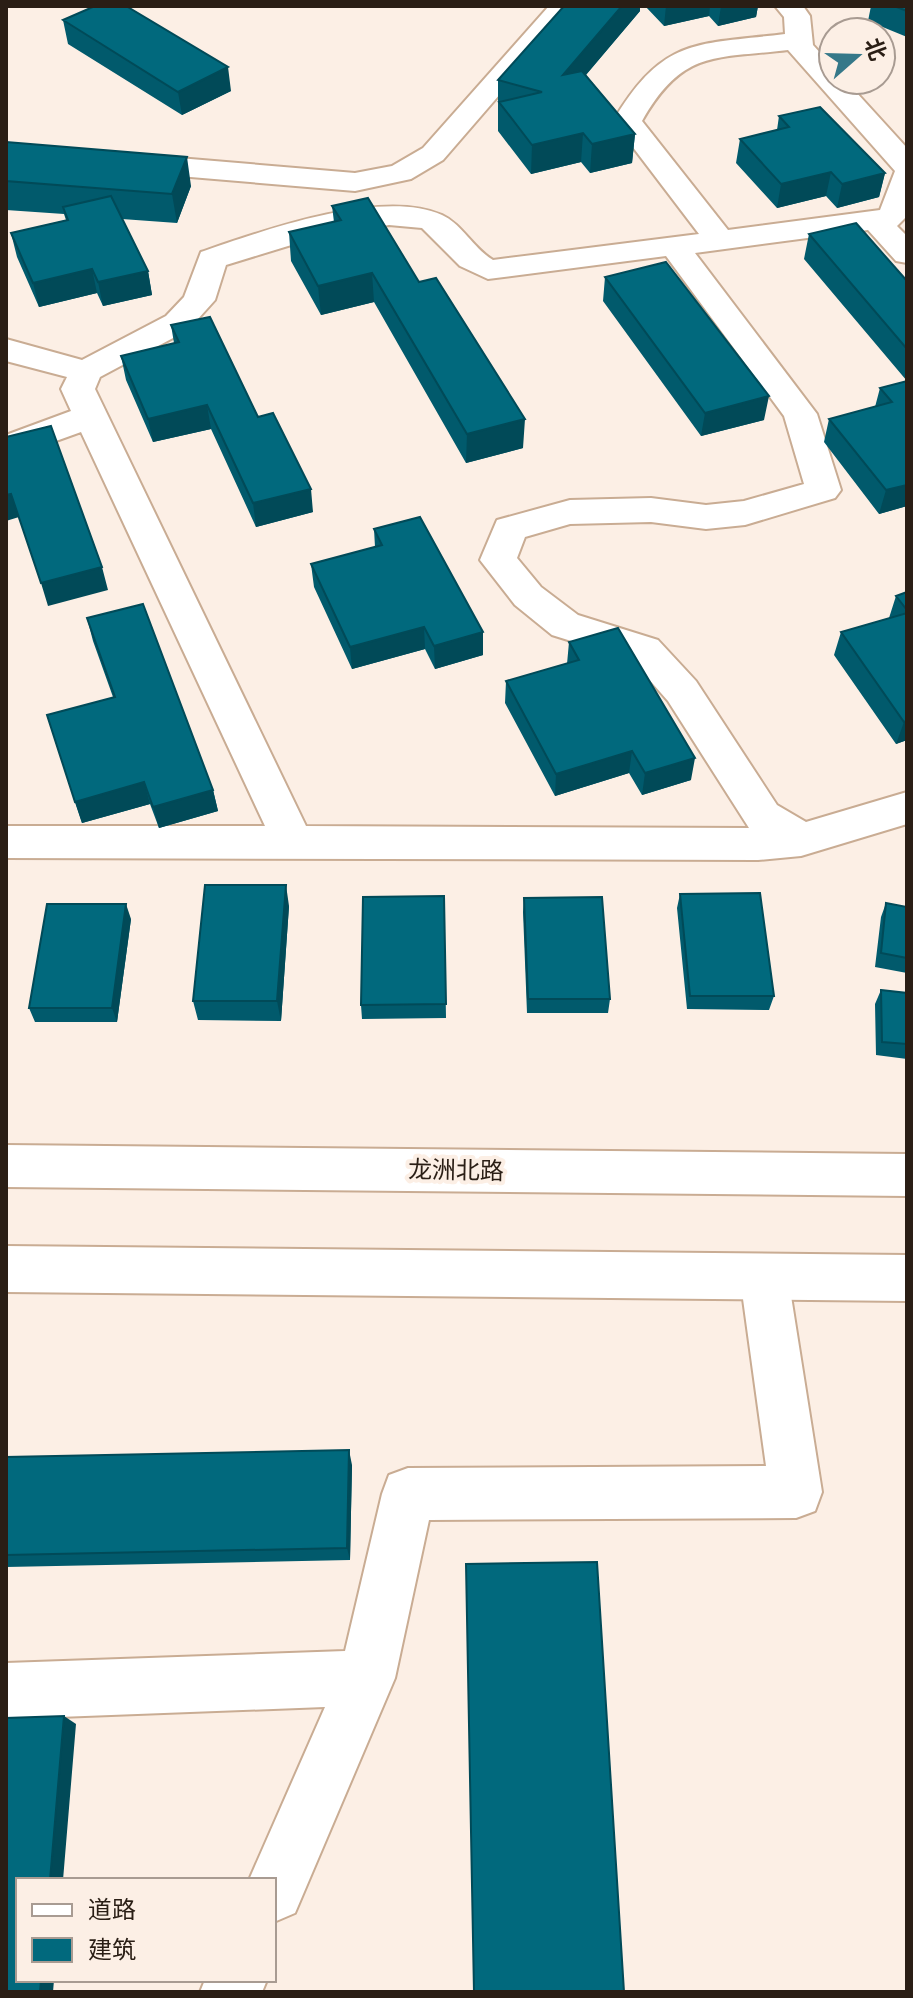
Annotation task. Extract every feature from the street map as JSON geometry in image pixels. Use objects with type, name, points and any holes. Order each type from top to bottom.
[{"type":"street","points":[[101,161],[355,182],[401,173],[433,154],[563,6]]},
{"type":"street","points":[[788,6],[797,16],[800,47],[907,166]]},
{"type":"street","points":[[720,240],[627,121],[643,89],[664,66],[699,53],[737,45],[799,40]]},
{"type":"street","points":[[293,842],[78,389],[86,371],[177,323],[199,300],[212,259],[252,244],[384,214],[432,221],[470,262],[488,270],[891,218],[902,199],[907,175]]},
{"type":"street","points":[[875,220],[907,254]]},
{"type":"street","points":[[673,245],[800,414],[823,490],[745,513],[706,517],[651,510],[570,512],[510,529],[498,560],[528,596],[565,625],[645,650],[682,691],[763,816],[801,840]]},
{"type":"street","points":[[6,349],[31,359],[86,371]]},
{"type":"street","points":[[6,448],[90,416]]},
{"type":"street","points":[[6,842],[758,844],[801,840],[907,808]]},
{"type":"street","name":"龙洲北路","points":[[6,1166],[907,1175]]},
{"type":"street","points":[[6,1269],[907,1278]]},
{"type":"street","points":[[276,1887],[367,1678],[408,1494],[796,1492],[764,1277]]},
{"type":"street","points":[[6,1691],[367,1678]]},
{"type":"building","points":[[95,6],[126,6],[228,67],[178,92],[63,20]]},
{"type":"building","points":[[564,6],[622,6],[563,75],[582,71],[635,134],[592,144],[583,133],[532,145],[499,102],[542,92],[498,80]]},
{"type":"building","points":[[820,107],[885,173],[842,184],[831,172],[781,184],[740,139],[789,127],[779,116]]},
{"type":"building","points":[[6,142],[187,157],[172,194],[6,181]]},
{"type":"building","points":[[111,196],[148,271],[98,282],[92,269],[33,283],[11,233],[68,220],[63,207]]},
{"type":"building","points":[[368,198],[419,282],[436,278],[525,419],[467,434],[372,273],[318,286],[289,232],[341,220],[332,206]]},
{"type":"building","points":[[856,223],[907,281],[907,349],[809,234]]},
{"type":"building","points":[[666,262],[769,396],[705,413],[605,277]]},
{"type":"building","points":[[210,317],[258,417],[273,413],[311,489],[253,503],[207,405],[148,419],[121,356],[179,342],[171,325]]},
{"type":"building","points":[[907,381],[907,485],[886,490],[829,419],[892,402],[880,388]]},
{"type":"building","points":[[51,426],[102,567],[41,583],[11,494],[6,495],[6,437]]},
{"type":"building","points":[[420,517],[483,632],[434,646],[424,627],[350,647],[311,564],[382,545],[374,529]]},
{"type":"building","points":[[907,592],[907,610],[896,596]]},
{"type":"building","points":[[143,604],[213,790],[153,807],[144,782],[75,802],[47,715],[115,697],[87,618]]},
{"type":"building","points":[[907,613],[907,721],[904,722],[841,632]]},
{"type":"building","points":[[618,628],[695,758],[645,773],[632,751],[556,774],[506,681],[579,660],[569,642]]},
{"type":"building","points":[[205,885],[286,885],[277,1001],[193,1001]]},
{"type":"building","points":[[760,893],[774,996],[690,996],[680,894]]},
{"type":"building","points":[[444,896],[446,1004],[361,1005],[363,897]]},
{"type":"building","points":[[602,897],[610,999],[528,999],[524,898]]},
{"type":"building","points":[[886,903],[907,907],[907,958],[881,953]]},
{"type":"building","points":[[47,904],[126,904],[112,1008],[29,1008]]},
{"type":"building","points":[[881,990],[907,993],[907,1044],[882,1042]]},
{"type":"building","points":[[349,1450],[347,1548],[6,1555],[6,1457]]},
{"type":"building","points":[[597,1562],[624,1992],[474,1992],[466,1564]]},
{"type":"building","points":[[64,1716],[50,1878],[16,1878],[16,1982],[41,1982],[40,1992],[6,1992],[6,1718]]}]
